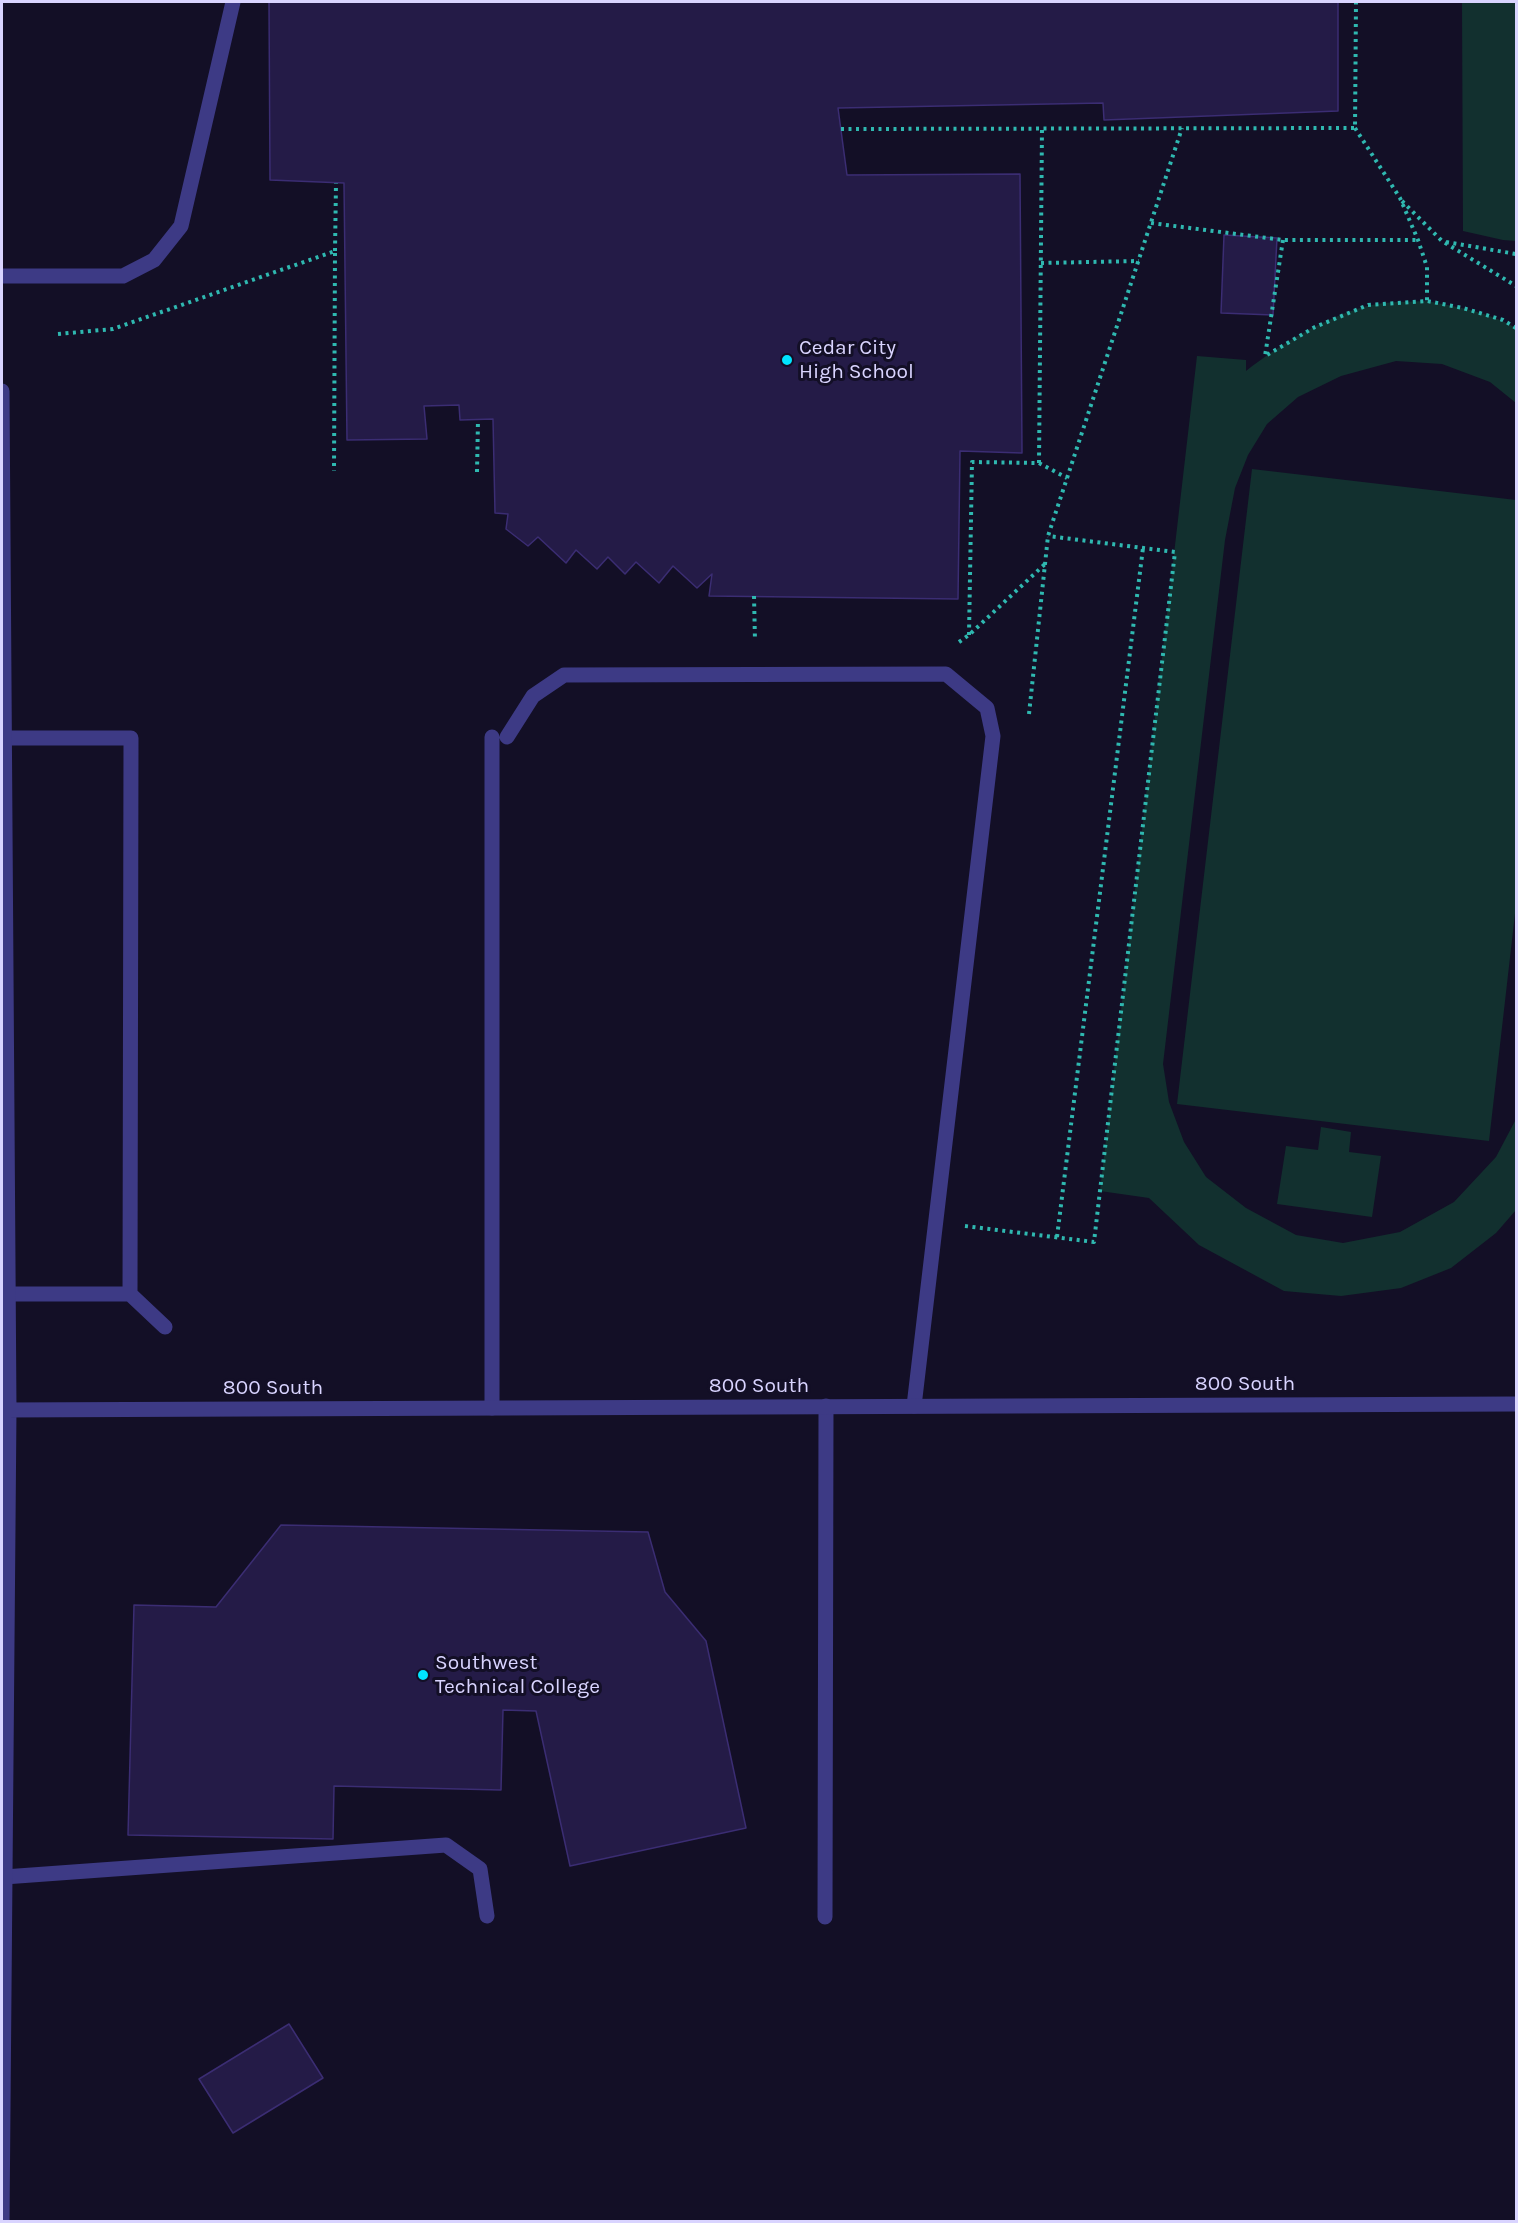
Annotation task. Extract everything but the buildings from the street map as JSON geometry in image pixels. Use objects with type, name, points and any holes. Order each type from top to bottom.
[{"type":"street","points":[[2,276],[123,276],[154,260],[181,226],[232,2]]},
{"type":"street","points":[[2,391],[8,1294],[5,1410],[2,2222]]},
{"type":"street","points":[[492,1408],[500,737],[533,696],[564,675],[946,674],[987,708],[993,736],[914,1407]]},
{"type":"street","points":[[4,738],[131,738],[130,1294]]},
{"type":"street","points":[[8,1294],[130,1294],[165,1327]]},
{"type":"street","name":"800 South","points":[[5,1410],[1516,1404]]},
{"type":"street","points":[[825,1917],[826,1407]]},
{"type":"street","points":[[4,1877],[446,1845],[480,1869],[487,1916]]},
{"type":"path","points":[[1356,2],[1355,129],[1400,198],[1418,240],[1428,267],[1428,301]]},
{"type":"path","points":[[841,129],[1355,129]]},
{"type":"path","points":[[1039,463],[1042,129]]},
{"type":"path","points":[[1029,714],[1048,536],[1182,129]]},
{"type":"path","points":[[334,471],[336,183]]},
{"type":"path","points":[[1400,198],[1442,241],[1516,286]]},
{"type":"path","points":[[1151,223],[1282,240],[1418,240]]},
{"type":"path","points":[[1282,240],[1265,356],[1315,327],[1368,305],[1428,301],[1503,320],[1516,328]]},
{"type":"path","points":[[1442,241],[1516,254]]},
{"type":"path","points":[[58,334],[113,329],[335,251]]},
{"type":"path","points":[[1041,263],[1139,261]]},
{"type":"path","points":[[477,472],[478,420]]},
{"type":"path","points":[[969,635],[972,462],[1039,463],[1067,478]]},
{"type":"path","points":[[965,1226],[1095,1242],[1175,552],[1048,536]]},
{"type":"path","points":[[1057,1237],[1143,548]]},
{"type":"path","points":[[959,642],[1045,564]]},
{"type":"path","points":[[754,596],[755,641]]},
{"type":"green space","points":[[1462,2],[1516,2],[1516,241],[1463,231]]},
{"type":"green space","points":[[1427,301],[1484,314],[1516,328],[1516,403],[1490,382],[1442,364],[1396,361],[1341,376],[1298,397],[1267,424],[1248,455],[1235,488],[1225,540],[1163,1064],[1169,1102],[1184,1142],[1206,1177],[1246,1208],[1296,1235],[1343,1243],[1400,1232],[1454,1202],[1496,1157],[1515,1121],[1516,1111],[1516,1210],[1496,1233],[1451,1268],[1401,1288],[1341,1296],[1284,1291],[1199,1245],[1149,1198],[1100,1191],[1197,356],[1246,360],[1246,371],[1273,351],[1335,317],[1382,303]]},
{"type":"green space","points":[[1252,469],[1516,500],[1516,905],[1489,1141],[1177,1104]]},
{"type":"green space","points":[[1321,1127],[1351,1132],[1349,1152],[1381,1156],[1372,1217],[1277,1204],[1286,1146],[1318,1150]]},
{"type":"place","name":"Cedar City High School","points":[[787,360]]},
{"type":"place","name":"Southwest Technical College","points":[[423,1675]]}]
